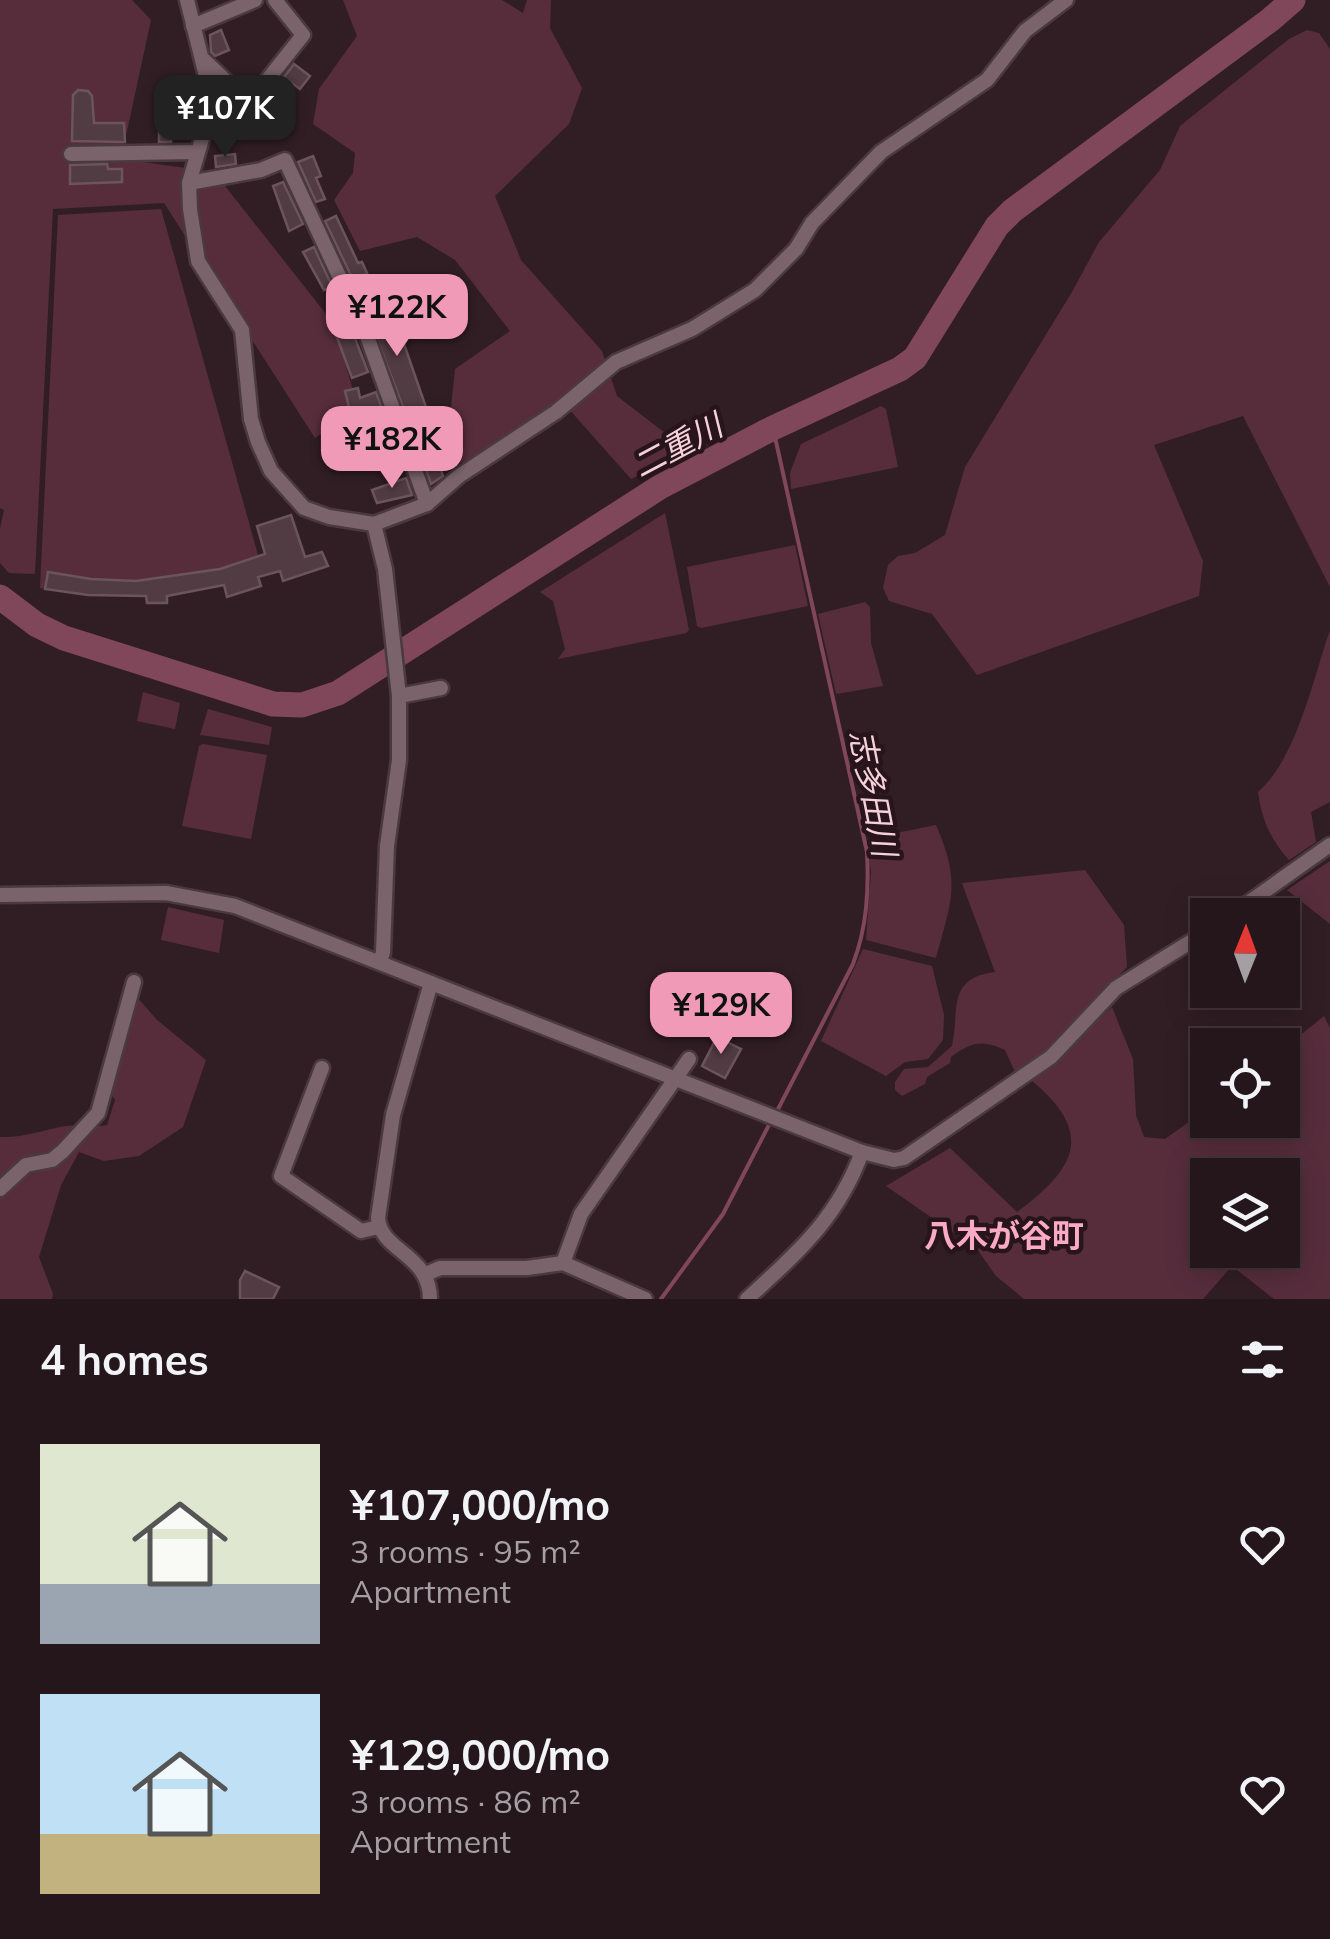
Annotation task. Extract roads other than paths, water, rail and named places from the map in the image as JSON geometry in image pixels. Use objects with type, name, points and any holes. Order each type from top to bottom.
[{"type":"street","points":[[186,0],[211,108],[188,183],[198,260],[242,330],[251,418],[271,471],[304,508],[328,517],[374,524],[428,504],[459,476],[556,412],[616,362],[692,328],[755,290],[796,249],[812,223],[881,152],[987,80],[1025,32],[1066,0]]},
{"type":"street","points":[[193,26],[255,0]]},
{"type":"street","points":[[202,59],[249,103],[303,35],[274,0]]},
{"type":"street","points":[[71,154],[196,152]]},
{"type":"street","points":[[188,183],[261,170],[285,160],[367,336],[428,504]]},
{"type":"street","points":[[374,524],[385,569],[394,643],[400,760],[387,846],[380,962]]},
{"type":"street","points":[[399,696],[441,688]]},
{"type":"street","points":[[1255,898],[1330,844]]},
{"type":"street","points":[[0,895],[125,891],[202,898],[262,914],[380,962],[430,987],[862,1152],[894,1160],[904,1158],[1051,1057],[1116,988],[1190,943]]},
{"type":"street","points":[[0,1189],[26,1165],[52,1160],[64,1151],[98,1113],[134,982]]},
{"type":"street","points":[[430,987],[393,1114],[383,1168],[379,1227],[426,1274],[430,1299]]},
{"type":"street","points":[[563,1263],[581,1214],[689,1060]]},
{"type":"street","points":[[322,1068],[281,1176],[361,1231],[379,1227]]},
{"type":"street","points":[[746,1299],[803,1247],[828,1218],[844,1195],[862,1152]]},
{"type":"street","points":[[426,1274],[440,1268],[527,1268],[563,1263],[645,1299]]},
{"type":"waterway","name":"二重川","points":[[0,597],[37,625],[64,638],[273,704],[302,705],[338,693],[660,487],[773,428],[900,369],[915,358],[997,226],[1012,211],[1293,0]]},
{"type":"waterway","name":"志多田川","points":[[773,428],[867,852],[868,880],[864,922],[853,964],[776,1113]]},
{"type":"waterway","name":"志多田川","points":[[661,1299],[723,1214],[771,1121]]},
{"type":"district","name":"八木が谷町","points":[[1004,1235]]}]
